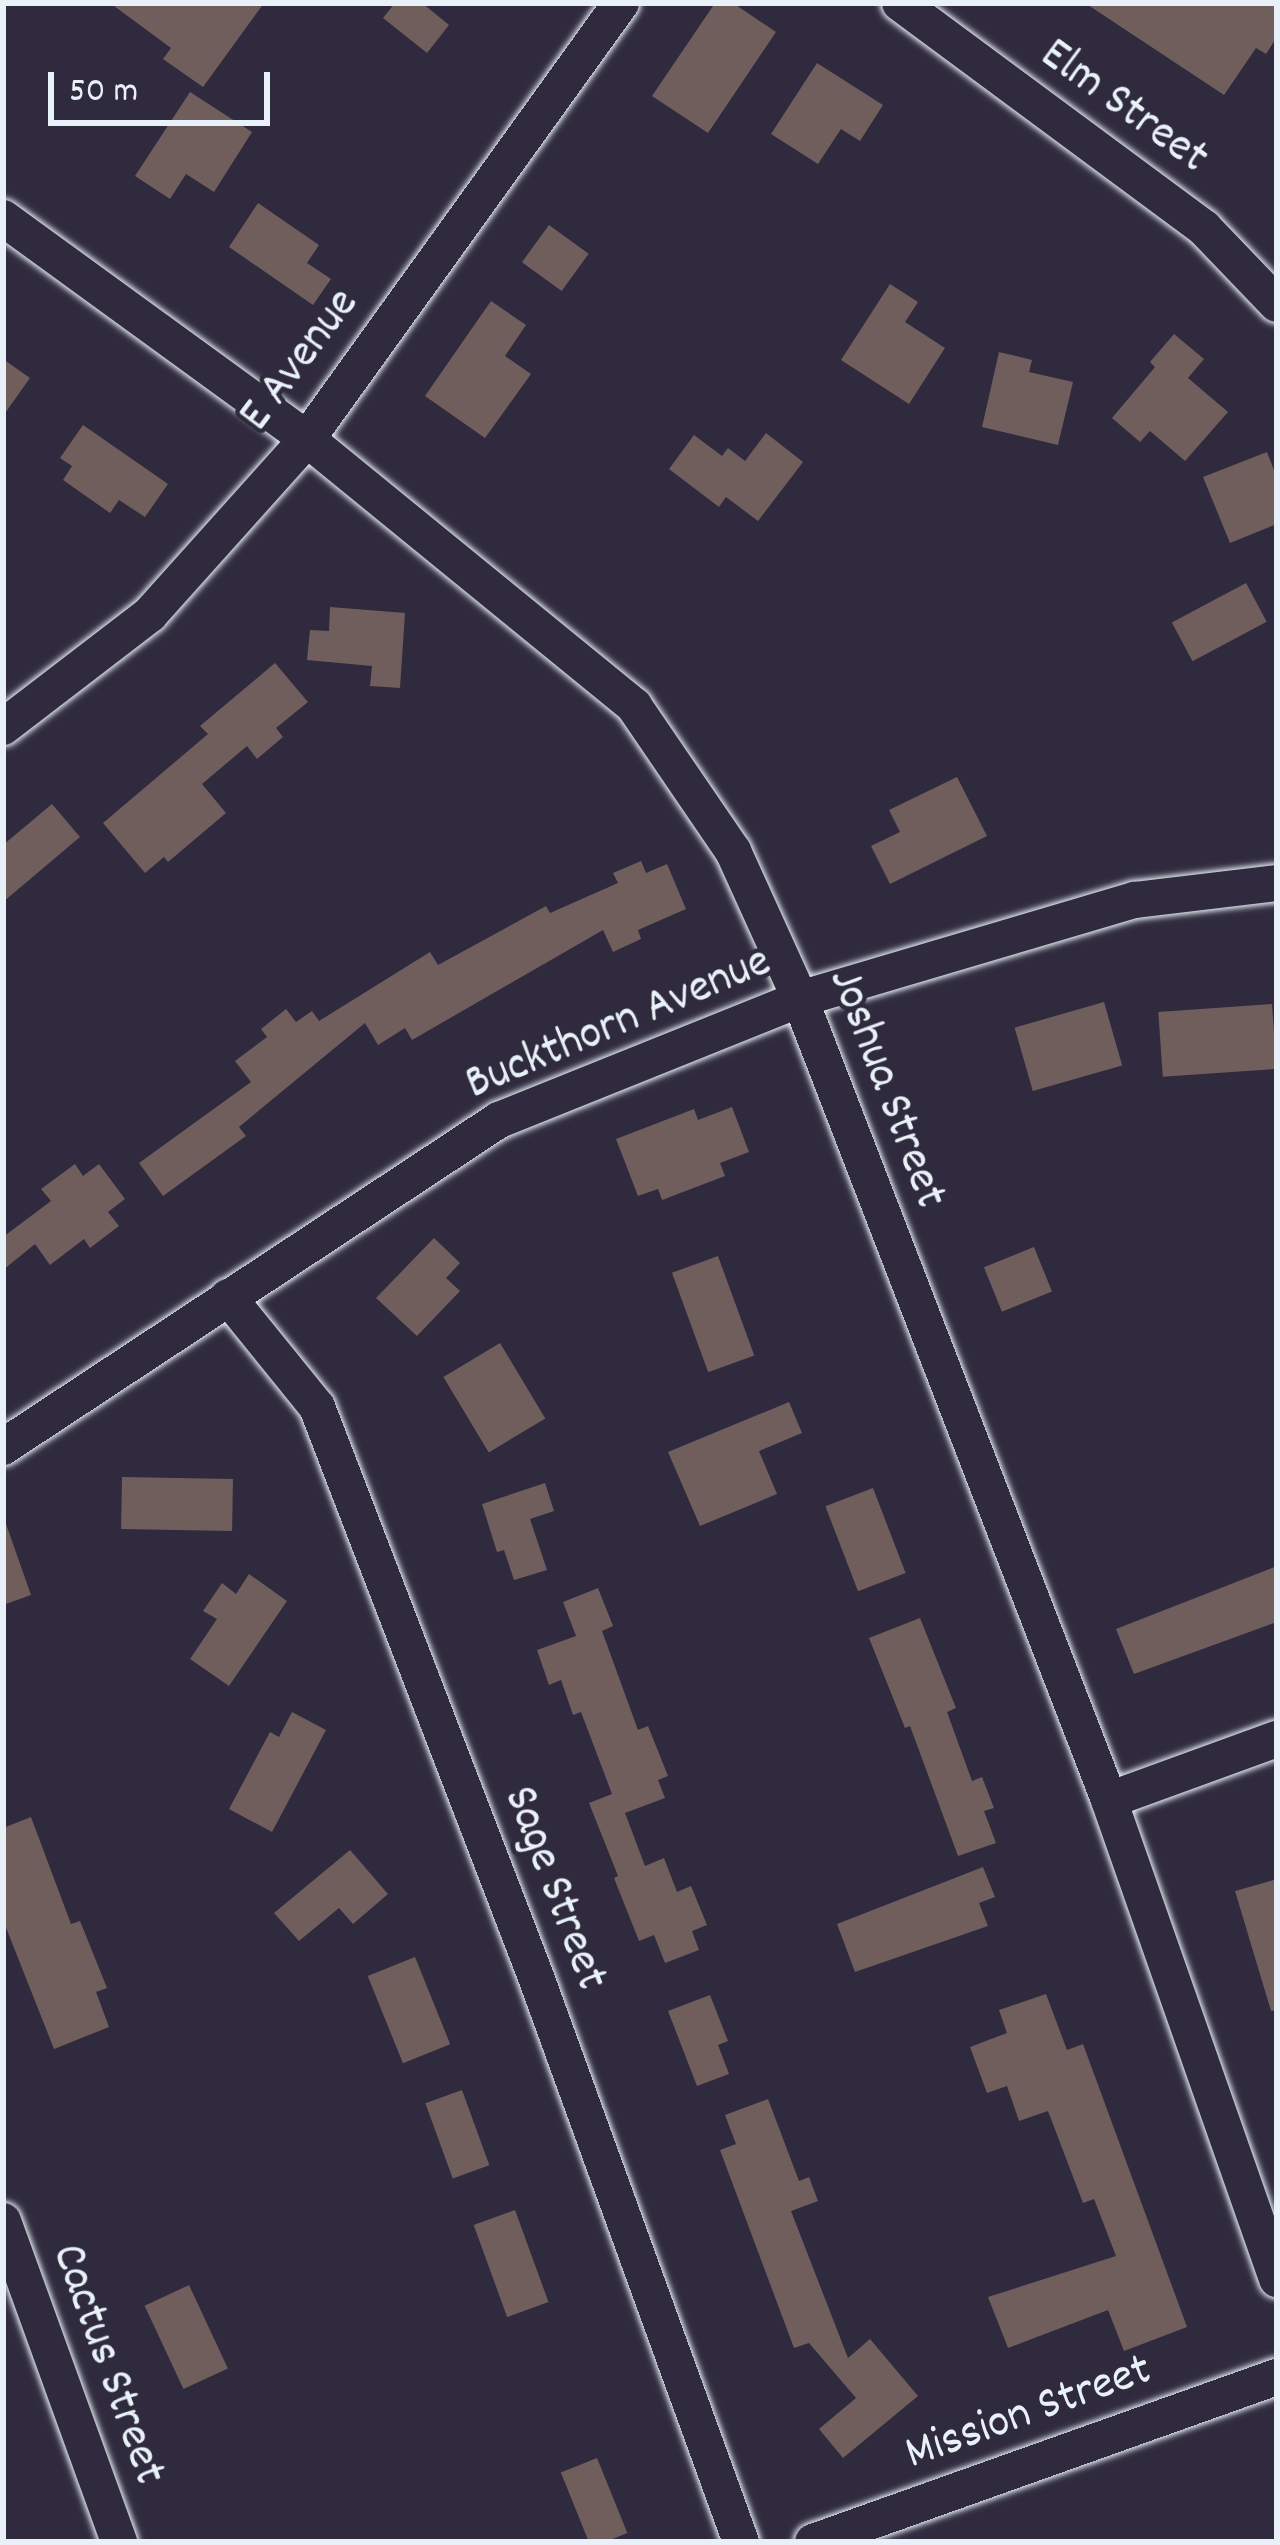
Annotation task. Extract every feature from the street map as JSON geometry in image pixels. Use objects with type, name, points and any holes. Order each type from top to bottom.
[{"type":"street","name":"E Avenue","points":[[3,727],[150,614],[307,439],[620,3]]},
{"type":"street","name":"Elm Street","points":[[899,3],[1204,228],[1277,304]]},
{"type":"street","name":"Joshua Street","points":[[3,218],[307,439],[634,706],[733,851],[800,999],[1109,1800],[1277,2279]]},
{"type":"street","name":"Buckthorn Avenue","points":[[3,1447],[499,1120],[800,999],[1135,900],[1277,883]]},
{"type":"street","name":"Sage Street","points":[[228,1297],[317,1406],[544,1999],[741,2542]]},
{"type":"street","points":[[1109,1800],[1277,1739]]},
{"type":"street","name":"Cactus Street","points":[[3,2221],[119,2542]]},
{"type":"street","name":"Mission Street","points":[[813,2542],[1277,2377]]},
{"type":"building","points":[[110,3],[264,3],[203,87],[163,59],[171,48]]},
{"type":"building","points":[[395,3],[422,3],[449,25],[427,53],[383,18]]},
{"type":"building","points":[[715,3],[733,3],[776,32],[708,133],[652,96]]},
{"type":"building","points":[[1085,3],[1277,3],[1277,37],[1266,54],[1256,48],[1224,95]]},
{"type":"building","points":[[817,63],[883,105],[860,141],[841,129],[818,164],[771,134]]},
{"type":"building","points":[[190,92],[252,132],[214,192],[186,174],[170,199],[135,176]]},
{"type":"building","points":[[258,203],[319,245],[307,263],[331,279],[313,305],[229,247]]},
{"type":"building","points":[[549,225],[589,254],[562,291],[522,262]]},
{"type":"building","points":[[890,284],[918,302],[905,322],[945,348],[909,404],[841,360]]},
{"type":"building","points":[[491,301],[526,325],[505,356],[531,374],[485,438],[425,396]]},
{"type":"building","points":[[1174,334],[1204,359],[1188,378],[1228,412],[1185,461],[1150,431],[1140,442],[1112,418],[1155,367],[1150,362]]},
{"type":"building","points":[[999,352],[1032,360],[1029,372],[1073,382],[1058,445],[982,427]]},
{"type":"building","points":[[3,359],[30,378],[3,416]]},
{"type":"building","points":[[83,425],[168,484],[145,517],[119,500],[110,513],[63,480],[72,466],[60,458]]},
{"type":"building","points":[[766,433],[803,462],[758,521],[726,497],[719,507],[669,469],[694,435],[722,456],[728,448],[745,461]]},
{"type":"building","points":[[1267,452],[1277,478],[1277,524],[1230,543],[1203,477]]},
{"type":"building","points":[[1246,583],[1267,622],[1192,661],[1172,622]]},
{"type":"building","points":[[330,607],[405,613],[400,688],[370,686],[372,666],[307,660],[310,630],[329,631]]},
{"type":"building","points":[[275,663],[308,702],[276,728],[283,737],[257,759],[247,746],[202,784],[226,813],[168,862],[164,857],[145,873],[103,823],[208,734],[200,726]]},
{"type":"building","points":[[957,777],[987,836],[890,884],[871,846],[900,832],[889,810]]},
{"type":"building","points":[[52,804],[80,837],[3,902],[3,845]]},
{"type":"building","points":[[641,861],[646,873],[667,864],[686,909],[638,930],[641,939],[613,952],[603,930],[412,1040],[405,1028],[378,1045],[365,1023],[239,1127],[246,1136],[163,1196],[139,1163],[251,1082],[235,1061],[267,1037],[261,1029],[286,1009],[296,1022],[312,1011],[319,1021],[430,952],[438,965],[546,906],[550,913],[618,883],[613,873]]},
{"type":"building","points":[[1104,1002],[1122,1065],[1033,1091],[1015,1028]]},
{"type":"building","points":[[1272,1004],[1277,1069],[1163,1077],[1158,1012]]},
{"type":"building","points":[[732,1107],[749,1152],[720,1163],[725,1176],[662,1200],[658,1189],[638,1196],[616,1139],[694,1109],[698,1120]]},
{"type":"building","points":[[75,1164],[83,1176],[99,1164],[125,1199],[108,1212],[119,1226],[90,1248],[84,1239],[50,1265],[35,1244],[3,1270],[3,1237],[51,1201],[41,1189]]},
{"type":"building","points":[[434,1238],[460,1263],[446,1278],[460,1291],[417,1336],[376,1298]]},
{"type":"building","points":[[1034,1247],[1052,1292],[1002,1312],[984,1267]]},
{"type":"building","points":[[718,1256],[754,1356],[708,1372],[672,1273]]},
{"type":"building","points":[[500,1343],[545,1418],[489,1452],[443,1377]]},
{"type":"building","points":[[789,1402],[802,1433],[759,1451],[777,1494],[700,1526],[668,1452]]},
{"type":"building","points":[[122,1477],[233,1479],[232,1531],[121,1529]]},
{"type":"building","points":[[545,1483],[554,1511],[530,1519],[547,1570],[514,1580],[504,1550],[497,1552],[482,1504]]},
{"type":"building","points":[[873,1488],[906,1573],[858,1591],[825,1506]]},
{"type":"building","points":[[3,1525],[31,1595],[3,1605]]},
{"type":"building","points":[[1277,1566],[1277,1622],[1134,1674],[1116,1629]]},
{"type":"building","points":[[249,1574],[287,1601],[229,1686],[190,1659],[217,1619],[203,1611],[222,1583],[236,1594]]},
{"type":"building","points":[[598,1588],[613,1626],[602,1631],[638,1730],[648,1726],[668,1776],[658,1780],[665,1798],[625,1813],[645,1866],[664,1858],[677,1892],[691,1886],[707,1925],[692,1931],[699,1950],[665,1963],[654,1935],[639,1941],[614,1878],[618,1876],[589,1803],[612,1794],[581,1712],[573,1715],[561,1680],[549,1685],[537,1650],[576,1636],[563,1602]]},
{"type":"building","points":[[920,1618],[956,1708],[947,1712],[972,1781],[982,1777],[994,1808],[984,1811],[996,1843],[958,1856],[910,1726],[905,1728],[869,1638]]},
{"type":"building","points":[[292,1712],[326,1730],[272,1832],[229,1809],[270,1732],[279,1737]]},
{"type":"building","points":[[31,1817],[71,1924],[80,1921],[107,1988],[96,1992],[109,2027],[54,2049],[3,1920],[3,1828]]},
{"type":"building","points":[[350,1850],[388,1894],[353,1924],[339,1908],[299,1941],[274,1913]]},
{"type":"building","points":[[983,1867],[995,1897],[979,1903],[988,1926],[855,1972],[837,1924]]},
{"type":"building","points":[[1277,1879],[1277,2010],[1271,2011],[1235,1891]]},
{"type":"building","points":[[415,1957],[450,2044],[403,2063],[368,1976]]},
{"type":"building","points":[[1046,1994],[1067,2050],[1083,2044],[1187,2327],[1124,2351],[1108,2310],[1008,2348],[988,2297],[1116,2256],[1094,2199],[1083,2203],[1048,2111],[1019,2121],[1007,2086],[987,2093],[970,2047],[1007,2033],[999,2010]]},
{"type":"building","points":[[710,1995],[728,2041],[718,2045],[729,2074],[697,2086],[668,2011]]},
{"type":"building","points":[[462,2090],[489,2165],[453,2179],[425,2103]]},
{"type":"building","points":[[768,2099],[799,2181],[809,2177],[818,2201],[791,2211],[848,2358],[870,2339],[918,2396],[843,2458],[819,2429],[856,2398],[809,2343],[794,2348],[720,2150],[736,2144],[725,2115]]},
{"type":"building","points":[[515,2210],[549,2302],[507,2317],[474,2225]]},
{"type":"building","points":[[189,2285],[228,2368],[183,2389],[145,2306]]},
{"type":"building","points":[[597,2458],[627,2533],[605,2542],[589,2542],[561,2473]]}]
